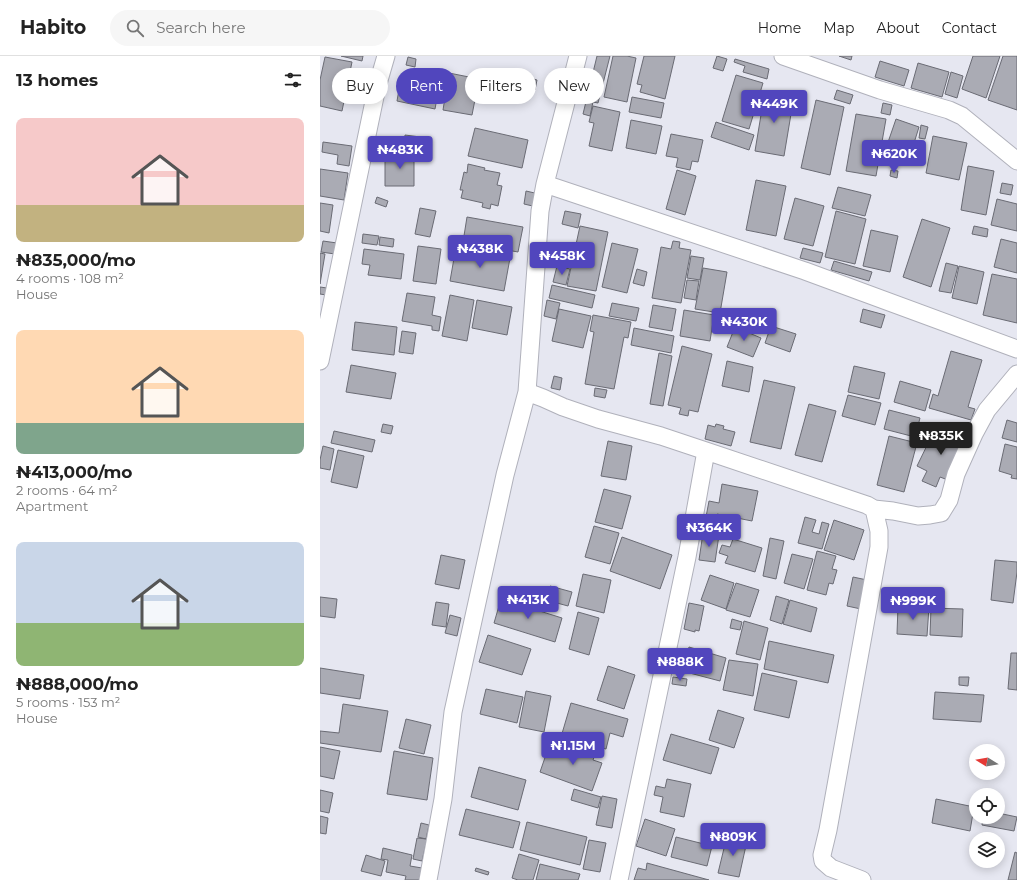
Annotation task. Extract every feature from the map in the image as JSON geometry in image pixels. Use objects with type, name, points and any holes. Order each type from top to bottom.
[{"type":"street","points":[[320,361],[375,95],[386,56]]},
{"type":"street","points":[[428,880],[443,799],[453,712],[505,475],[527,392],[540,211],[545,184],[578,56]]},
{"type":"street","points":[[783,56],[880,90],[949,110],[962,116],[1017,161]]},
{"type":"street","points":[[545,184],[805,270],[1017,349]]},
{"type":"street","points":[[527,392],[591,417],[634,430],[661,436],[867,504],[874,509],[918,516],[941,513],[949,500],[956,474],[974,434],[987,410],[1017,374]]},
{"type":"street","points":[[619,880],[687,557],[706,451]]},
{"type":"street","points":[[862,880],[832,868],[823,861],[822,855],[828,830],[879,547],[879,531],[874,509]]},
{"type":"building","points":[[341,56],[363,56],[362,61]]},
{"type":"building","points":[[597,56],[610,56],[604,80],[604,68],[594,68]]},
{"type":"building","points":[[613,56],[627,56],[636,58],[627,102],[604,97]]},
{"type":"building","points":[[644,56],[675,56],[665,99],[640,92],[642,85],[637,84]]},
{"type":"building","points":[[717,56],[727,59],[723,71],[713,68]]},
{"type":"building","points":[[839,56],[852,56],[851,60]]},
{"type":"building","points":[[973,56],[1000,56],[986,98],[962,89]]},
{"type":"building","points":[[1003,56],[1017,56],[1017,110],[988,100]]},
{"type":"building","points":[[325,57],[352,62],[351,68],[332,68],[332,104],[343,104],[342,111],[320,106],[320,80]]},
{"type":"building","points":[[408,57],[416,59],[415,67],[406,65]]},
{"type":"building","points":[[735,59],[769,69],[767,79],[743,72],[745,66],[734,62]]},
{"type":"building","points":[[880,61],[909,70],[904,86],[875,77]]},
{"type":"building","points":[[918,63],[949,72],[942,97],[911,88]]},
{"type":"building","points":[[951,72],[963,76],[957,98],[945,94]]},
{"type":"building","points":[[457,75],[465,76],[465,104],[474,104],[472,115],[443,110],[444,104],[457,104]]},
{"type":"building","points":[[736,75],[763,83],[749,129],[722,121]]},
{"type":"building","points":[[837,90],[853,95],[850,104],[834,99]]},
{"type":"building","points":[[765,91],[794,96],[784,156],[755,151]]},
{"type":"building","points":[[632,97],[664,103],[661,118],[629,112]]},
{"type":"building","points":[[816,100],[844,107],[830,175],[801,168]]},
{"type":"building","points":[[883,103],[892,105],[890,115],[881,113]]},
{"type":"building","points":[[411,104],[436,104],[435,109]]},
{"type":"building","points":[[585,104],[593,104],[590,116],[583,114]]},
{"type":"building","points":[[593,106],[620,112],[612,151],[589,146],[594,123],[589,122]]},
{"type":"building","points":[[856,114],[886,119],[876,176],[846,171]]},
{"type":"building","points":[[896,119],[919,127],[909,159],[885,151]]},
{"type":"building","points":[[631,120],[662,126],[656,154],[626,148]]},
{"type":"building","points":[[716,122],[754,135],[749,150],[711,137]]},
{"type":"building","points":[[921,125],[928,127],[925,139],[919,138]]},
{"type":"building","points":[[475,128],[528,140],[522,168],[468,156]]},
{"type":"building","points":[[671,134],[703,140],[698,162],[692,161],[690,170],[676,167],[678,158],[666,156]]},
{"type":"building","points":[[405,135],[428,138],[426,154],[404,152]]},
{"type":"building","points":[[933,136],[967,143],[959,180],[926,173]]},
{"type":"building","points":[[323,142],[352,146],[349,166],[337,164],[338,155],[322,152]]},
{"type":"building","points":[[414,154],[414,186],[385,186],[385,155]]},
{"type":"building","points":[[468,164],[485,168],[484,170],[500,173],[497,185],[502,186],[498,206],[491,204],[490,209],[482,207],[483,203],[461,198],[463,190],[460,190],[464,172],[467,173]]},
{"type":"building","points":[[968,166],[994,171],[986,215],[961,210]]},
{"type":"building","points":[[320,169],[348,173],[344,200],[320,196]]},
{"type":"building","points":[[677,170],[696,176],[685,215],[666,209]]},
{"type":"building","points":[[891,170],[898,171],[897,178],[890,176]]},
{"type":"building","points":[[756,180],[786,186],[776,236],[746,230]]},
{"type":"building","points":[[1002,183],[1013,185],[1011,195],[1000,193]]},
{"type":"building","points":[[838,187],[871,195],[865,216],[832,208]]},
{"type":"building","points":[[526,191],[539,194],[537,207],[524,204]]},
{"type":"building","points":[[377,197],[388,201],[386,207],[375,203]]},
{"type":"building","points":[[795,198],[824,206],[813,246],[784,239]]},
{"type":"building","points":[[997,199],[1017,204],[1017,231],[991,225]]},
{"type":"building","points":[[320,203],[333,205],[329,233],[320,231]]},
{"type":"building","points":[[420,208],[436,211],[430,237],[415,234]]},
{"type":"building","points":[[565,211],[581,214],[578,228],[562,224]]},
{"type":"building","points":[[836,211],[866,219],[855,264],[825,257]]},
{"type":"building","points":[[467,217],[523,227],[518,252],[463,242]]},
{"type":"building","points":[[922,219],[950,228],[931,287],[903,277]]},
{"type":"building","points":[[580,226],[608,232],[596,291],[567,286]]},
{"type":"building","points":[[974,226],[988,229],[987,237],[972,234]]},
{"type":"building","points":[[871,230],[898,236],[890,272],[863,266]]},
{"type":"building","points":[[363,234],[379,236],[377,245],[362,243]]},
{"type":"building","points":[[380,237],[394,239],[393,247],[379,245]]},
{"type":"building","points":[[1001,239],[1017,243],[1017,273],[994,267]]},
{"type":"building","points":[[323,241],[337,243],[335,254],[321,252]]},
{"type":"building","points":[[673,241],[680,242],[679,248],[691,250],[681,303],[652,298],[661,247],[671,249]]},
{"type":"building","points":[[612,243],[638,249],[627,293],[602,287]]},
{"type":"building","points":[[418,246],[441,249],[436,284],[413,281]]},
{"type":"building","points":[[456,247],[510,258],[504,291],[450,281]]},
{"type":"building","points":[[803,248],[823,253],[820,263],[800,258]]},
{"type":"building","points":[[364,249],[404,254],[401,279],[368,275],[370,265],[362,264]]},
{"type":"building","points":[[320,253],[325,254],[320,284]]},
{"type":"building","points":[[691,256],[704,258],[700,280],[687,278]]},
{"type":"building","points":[[834,261],[872,272],[869,281],[831,270]]},
{"type":"building","points":[[946,263],[958,266],[951,293],[939,291]]},
{"type":"building","points":[[557,266],[570,269],[566,285],[553,282]]},
{"type":"building","points":[[959,266],[984,272],[977,304],[952,298]]},
{"type":"building","points":[[703,268],[727,272],[720,313],[695,309]]},
{"type":"building","points":[[637,269],[647,272],[644,286],[633,283]]},
{"type":"building","points":[[992,274],[1017,279],[1017,323],[983,315]]},
{"type":"building","points":[[687,280],[699,281],[696,300],[684,298]]},
{"type":"building","points":[[552,285],[595,295],[592,308],[549,298]]},
{"type":"building","points":[[320,287],[327,288],[326,295],[320,294]]},
{"type":"building","points":[[407,293],[435,297],[432,315],[441,317],[439,331],[432,330],[432,326],[402,321]]},
{"type":"building","points":[[450,295],[474,300],[467,341],[442,336]]},
{"type":"building","points":[[477,300],[512,307],[507,335],[472,328]]},
{"type":"building","points":[[547,300],[560,303],[556,319],[544,316]]},
{"type":"building","points":[[612,303],[639,308],[636,321],[609,316]]},
{"type":"building","points":[[653,305],[676,309],[672,331],[649,327]]},
{"type":"building","points":[[559,309],[591,316],[583,348],[552,341]]},
{"type":"building","points":[[863,309],[885,315],[881,328],[860,322]]},
{"type":"building","points":[[684,310],[714,315],[710,341],[680,336]]},
{"type":"building","points":[[593,315],[631,322],[628,338],[624,337],[614,389],[585,384],[594,332],[590,331]]},
{"type":"building","points":[[355,322],[397,327],[394,355],[352,350]]},
{"type":"building","points":[[771,326],[796,334],[790,352],[765,343]]},
{"type":"building","points":[[735,327],[761,338],[753,357],[727,347]]},
{"type":"building","points":[[634,328],[674,336],[671,353],[631,345]]},
{"type":"building","points":[[402,331],[416,333],[413,354],[399,352]]},
{"type":"building","points":[[682,346],[712,354],[698,412],[689,410],[688,416],[679,414],[681,408],[668,405]]},
{"type":"building","points":[[951,351],[982,360],[968,407],[975,409],[971,420],[929,408],[933,394],[938,396]]},
{"type":"building","points":[[659,353],[672,356],[663,406],[650,404]]},
{"type":"building","points":[[727,361],[753,367],[749,392],[722,386]]},
{"type":"building","points":[[351,365],[396,373],[391,399],[346,392]]},
{"type":"building","points":[[854,366],[885,373],[879,399],[848,392]]},
{"type":"building","points":[[554,376],[562,378],[560,390],[551,388]]},
{"type":"building","points":[[764,380],[795,387],[781,449],[750,442]]},
{"type":"building","points":[[900,381],[931,390],[925,411],[894,402]]},
{"type":"building","points":[[595,388],[607,390],[605,398],[594,396]]},
{"type":"building","points":[[848,395],[881,403],[875,425],[842,416]]},
{"type":"building","points":[[809,404],[836,411],[822,462],[795,455]]},
{"type":"building","points":[[889,410],[920,418],[915,437],[884,429]]},
{"type":"building","points":[[1007,420],[1017,423],[1017,442],[1002,438]]},
{"type":"building","points":[[383,424],[393,426],[391,434],[381,432]]},
{"type":"building","points":[[716,424],[724,426],[723,429],[735,432],[731,446],[705,439],[708,425],[715,427]]},
{"type":"building","points":[[936,427],[966,442],[948,480],[940,477],[936,487],[922,481],[927,471],[917,466]]},
{"type":"building","points":[[334,431],[375,440],[372,452],[331,443]]},
{"type":"building","points":[[889,436],[917,443],[904,492],[877,485]]},
{"type":"building","points":[[608,441],[632,446],[626,480],[601,476]]},
{"type":"building","points":[[1005,444],[1017,447],[1017,479],[1011,478],[1012,475],[999,471]]},
{"type":"building","points":[[323,446],[334,449],[330,470],[320,468]]},
{"type":"building","points":[[338,450],[364,456],[357,488],[331,482]]},
{"type":"building","points":[[722,484],[758,491],[752,521],[717,514],[716,519],[706,517],[709,501],[719,503]]},
{"type":"building","points":[[604,489],[631,496],[622,529],[595,522]]},
{"type":"building","points":[[805,517],[816,520],[812,532],[819,534],[822,522],[829,524],[822,549],[798,543]]},
{"type":"building","points":[[834,520],[864,530],[854,560],[824,550]]},
{"type":"building","points":[[594,526],[619,533],[610,564],[585,557]]},
{"type":"building","points":[[703,533],[719,535],[715,562],[699,560]]},
{"type":"building","points":[[622,537],[672,555],[660,589],[610,571]]},
{"type":"building","points":[[770,538],[784,541],[776,579],[763,576]]},
{"type":"building","points":[[733,539],[762,548],[755,572],[725,563],[728,556],[719,553],[722,545],[730,547]]},
{"type":"building","points":[[817,551],[836,556],[832,569],[837,570],[833,584],[829,583],[826,595],[807,590]]},
{"type":"building","points":[[792,554],[813,559],[804,589],[784,583]]},
{"type":"building","points":[[441,555],[465,560],[459,589],[435,584]]},
{"type":"building","points":[[995,560],[1017,562],[1013,603],[991,600]]},
{"type":"building","points":[[583,574],[611,580],[604,613],[576,606]]},
{"type":"building","points":[[710,575],[734,583],[726,609],[701,600]]},
{"type":"building","points":[[853,577],[867,580],[861,609],[847,606]]},
{"type":"building","points":[[736,583],[759,590],[750,617],[726,610]]},
{"type":"building","points":[[550,586],[572,592],[568,606],[546,600]]},
{"type":"building","points":[[776,596],[789,600],[782,624],[770,620]]},
{"type":"building","points":[[320,597],[337,599],[335,618],[320,616]]},
{"type":"building","points":[[501,599],[562,618],[555,642],[494,623]]},
{"type":"building","points":[[790,600],[817,608],[811,632],[783,624]]},
{"type":"building","points":[[436,602],[449,604],[446,627],[432,625]]},
{"type":"building","points":[[689,603],[704,606],[699,631],[695,630],[695,632],[684,629]]},
{"type":"building","points":[[898,606],[929,607],[927,636],[897,634]]},
{"type":"building","points":[[931,608],[963,609],[962,637],[930,635]]},
{"type":"building","points":[[578,612],[599,618],[589,655],[569,649]]},
{"type":"building","points":[[450,615],[461,618],[457,636],[445,633]]},
{"type":"building","points":[[732,619],[742,622],[740,630],[730,628]]},
{"type":"building","points":[[744,621],[768,628],[760,660],[736,654]]},
{"type":"building","points":[[488,635],[531,649],[522,675],[479,662]]},
{"type":"building","points":[[769,641],[834,655],[828,683],[764,669]]},
{"type":"building","points":[[689,647],[726,658],[720,681],[682,671]]},
{"type":"building","points":[[1011,653],[1017,653],[1017,690],[1008,689]]},
{"type":"building","points":[[729,660],[758,664],[753,696],[723,690]]},
{"type":"building","points":[[608,666],[635,675],[624,709],[597,700]]},
{"type":"building","points":[[320,668],[364,675],[360,699],[320,693]]},
{"type":"building","points":[[762,673],[797,681],[789,718],[754,710]]},
{"type":"building","points":[[673,677],[687,679],[686,686],[672,684]]},
{"type":"building","points":[[959,677],[969,677],[968,686],[959,685]]},
{"type":"building","points":[[486,689],[523,697],[517,723],[480,714]]},
{"type":"building","points":[[526,691],[551,696],[544,732],[519,727]]},
{"type":"building","points":[[935,692],[984,695],[981,722],[933,719]]},
{"type":"building","points":[[571,703],[628,719],[623,737],[610,733],[606,749],[561,737]]},
{"type":"building","points":[[343,704],[388,711],[381,752],[320,743],[320,731],[339,733]]},
{"type":"building","points":[[718,710],[744,718],[734,748],[709,740]]},
{"type":"building","points":[[406,719],[431,725],[424,754],[399,748]]},
{"type":"building","points":[[671,734],[719,748],[711,774],[663,760]]},
{"type":"building","points":[[582,744],[597,749],[593,760],[602,763],[592,791],[540,772],[549,746],[567,752],[568,749],[579,753]]},
{"type":"building","points":[[320,747],[340,751],[334,779],[320,776]]},
{"type":"building","points":[[394,751],[433,758],[427,800],[387,794]]},
{"type":"building","points":[[479,767],[526,780],[518,810],[471,797]]},
{"type":"building","points":[[667,779],[691,784],[684,817],[660,812],[663,797],[654,795],[656,786],[665,788]]},
{"type":"building","points":[[574,789],[601,797],[598,808],[571,800]]},
{"type":"building","points":[[320,790],[333,793],[329,813],[320,811]]},
{"type":"building","points":[[602,796],[617,799],[612,828],[596,825]]},
{"type":"building","points":[[936,799],[969,806],[969,824],[971,824],[970,831],[932,823]]},
{"type":"building","points":[[466,809],[520,822],[513,848],[459,835]]},
{"type":"building","points":[[1005,814],[1017,817],[1014,831],[982,825],[1005,824]]},
{"type":"building","points":[[320,816],[328,818],[326,834],[320,833]]},
{"type":"building","points":[[645,819],[675,829],[666,856],[636,846]]},
{"type":"building","points":[[527,822],[587,837],[580,865],[520,850]]},
{"type":"building","points":[[421,823],[429,825],[426,839],[418,837]]},
{"type":"building","points":[[727,836],[747,841],[739,877],[718,873]]},
{"type":"building","points":[[676,837],[712,846],[707,866],[671,857]]},
{"type":"building","points":[[417,838],[427,839],[422,861],[413,859]]},
{"type":"building","points":[[589,840],[606,843],[600,872],[583,869]]},
{"type":"building","points":[[383,848],[412,855],[410,866],[422,868],[419,880],[405,880],[406,876],[386,872],[388,860],[381,859]]},
{"type":"building","points":[[1015,852],[1017,853],[1017,880],[1008,880]]},
{"type":"building","points":[[519,854],[539,860],[533,880],[518,880],[512,878]]},
{"type":"building","points":[[366,855],[385,861],[381,876],[361,871]]},
{"type":"building","points":[[647,863],[709,880],[634,880],[638,868],[646,870]]},
{"type":"building","points":[[540,864],[580,874],[578,880],[536,880]]},
{"type":"building","points":[[476,868],[489,872],[488,875],[475,871]]}]
